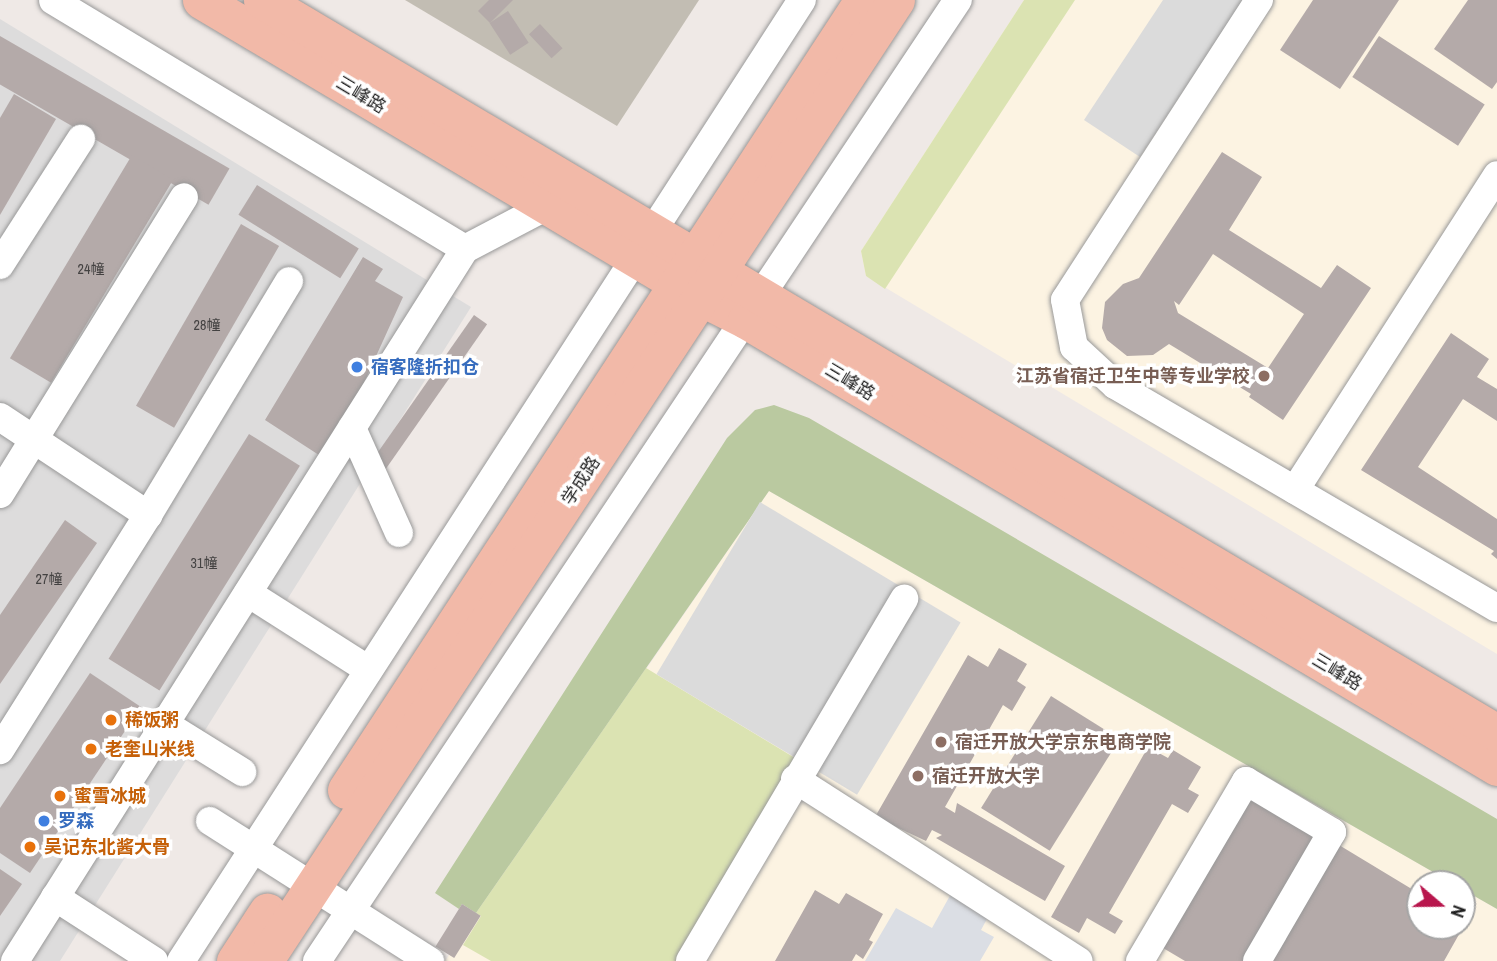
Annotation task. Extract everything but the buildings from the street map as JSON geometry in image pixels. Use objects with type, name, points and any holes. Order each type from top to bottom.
[{"type":"main road","name":"三峰路","points":[[201,0],[547,206],[644,245]]},
{"type":"main road","name":"三峰路","points":[[262,0],[644,245],[1497,733]]},
{"type":"main road","name":"学成路","points":[[699,277],[863,0]]},
{"type":"main road","name":"学成路","points":[[235,961],[302,881],[699,277],[896,0]]},
{"type":"main road","name":"三峰路","points":[[753,307],[1497,767]]},
{"type":"main road","name":"学成路","points":[[264,961],[302,881]]},
{"type":"lane","points":[[54,0],[465,249]]},
{"type":"lane","points":[[181,961],[802,0]]},
{"type":"lane","points":[[317,961],[958,0]]},
{"type":"lane","points":[[1259,0],[1065,300],[1074,347],[1115,385],[1497,608]]},
{"type":"lane","points":[[0,265],[81,139]]},
{"type":"lane","points":[[1295,490],[1497,175]]},
{"type":"lane","points":[[0,494],[184,197]]},
{"type":"lane","points":[[15,961],[465,249],[547,206]]},
{"type":"lane","points":[[0,750],[148,515],[289,281]]},
{"type":"lane","points":[[0,417],[148,515]]},
{"type":"lane","points":[[352,428],[399,533]]},
{"type":"lane","points":[[248,593],[369,670]]},
{"type":"lane","points":[[690,961],[904,599]]},
{"type":"lane","points":[[165,724],[242,772]]},
{"type":"lane","points":[[796,779],[1079,961]]},
{"type":"lane","points":[[1140,961],[1246,782],[1332,832],[1257,961]]},
{"type":"lane","points":[[210,821],[349,912],[430,961]]},
{"type":"lane","points":[[55,897],[155,961]]},
{"type":"shaded area","points":[[405,0],[699,0],[617,126]]},
{"type":"shaded area","name":"江苏省宿迁卫生中等专业学校","points":[[1024,0],[1497,0],[1497,654],[866,276],[861,251]]},
{"type":"shaded area","points":[[1163,0],[1243,0],[1140,157],[1084,120]]},
{"type":"shaded area","points":[[0,19],[471,307],[60,961],[0,961]]},
{"type":"shaded area","name":"宿迁开放大学","points":[[769,491],[1430,870],[1406,870],[1406,940],[1476,940],[1476,897],[1497,909],[1497,961],[445,961]]},
{"type":"shaded area","points":[[760,502],[961,623],[857,795],[656,674]]},
{"type":"shaded area","points":[[957,883],[994,906],[981,930],[994,937],[980,961],[865,961],[896,908],[932,928]]},
{"type":"green space","points":[[1024,0],[1075,0],[885,289],[866,276],[861,251]]},
{"type":"green space","points":[[774,405],[809,418],[1497,819],[1497,909],[1476,897],[1476,870],[1430,870],[769,491],[476,913],[462,904],[459,909],[435,893],[727,438],[755,410]]},
{"type":"green space","points":[[646,668],[800,761],[684,961],[491,961],[463,945],[481,916],[476,913]]},
{"type":"place","name":"宿客隆折扣仓","points":[[357,367]]},
{"type":"place","name":"江苏省宿迁卫生中等专业学校","points":[[1264,376]]},
{"type":"place","name":"稀饭粥","points":[[111,720]]},
{"type":"place","name":"宿迁开放大学京东电商学院","points":[[941,742]]},
{"type":"place","name":"老奎山米线","points":[[91,749]]},
{"type":"place","name":"宿迁开放大学","points":[[918,776]]},
{"type":"place","name":"蜜雪冰城","points":[[60,796]]},
{"type":"place","name":"罗森","points":[[44,821]]},
{"type":"place","name":"吴记东北酱大骨","points":[[30,847]]}]
